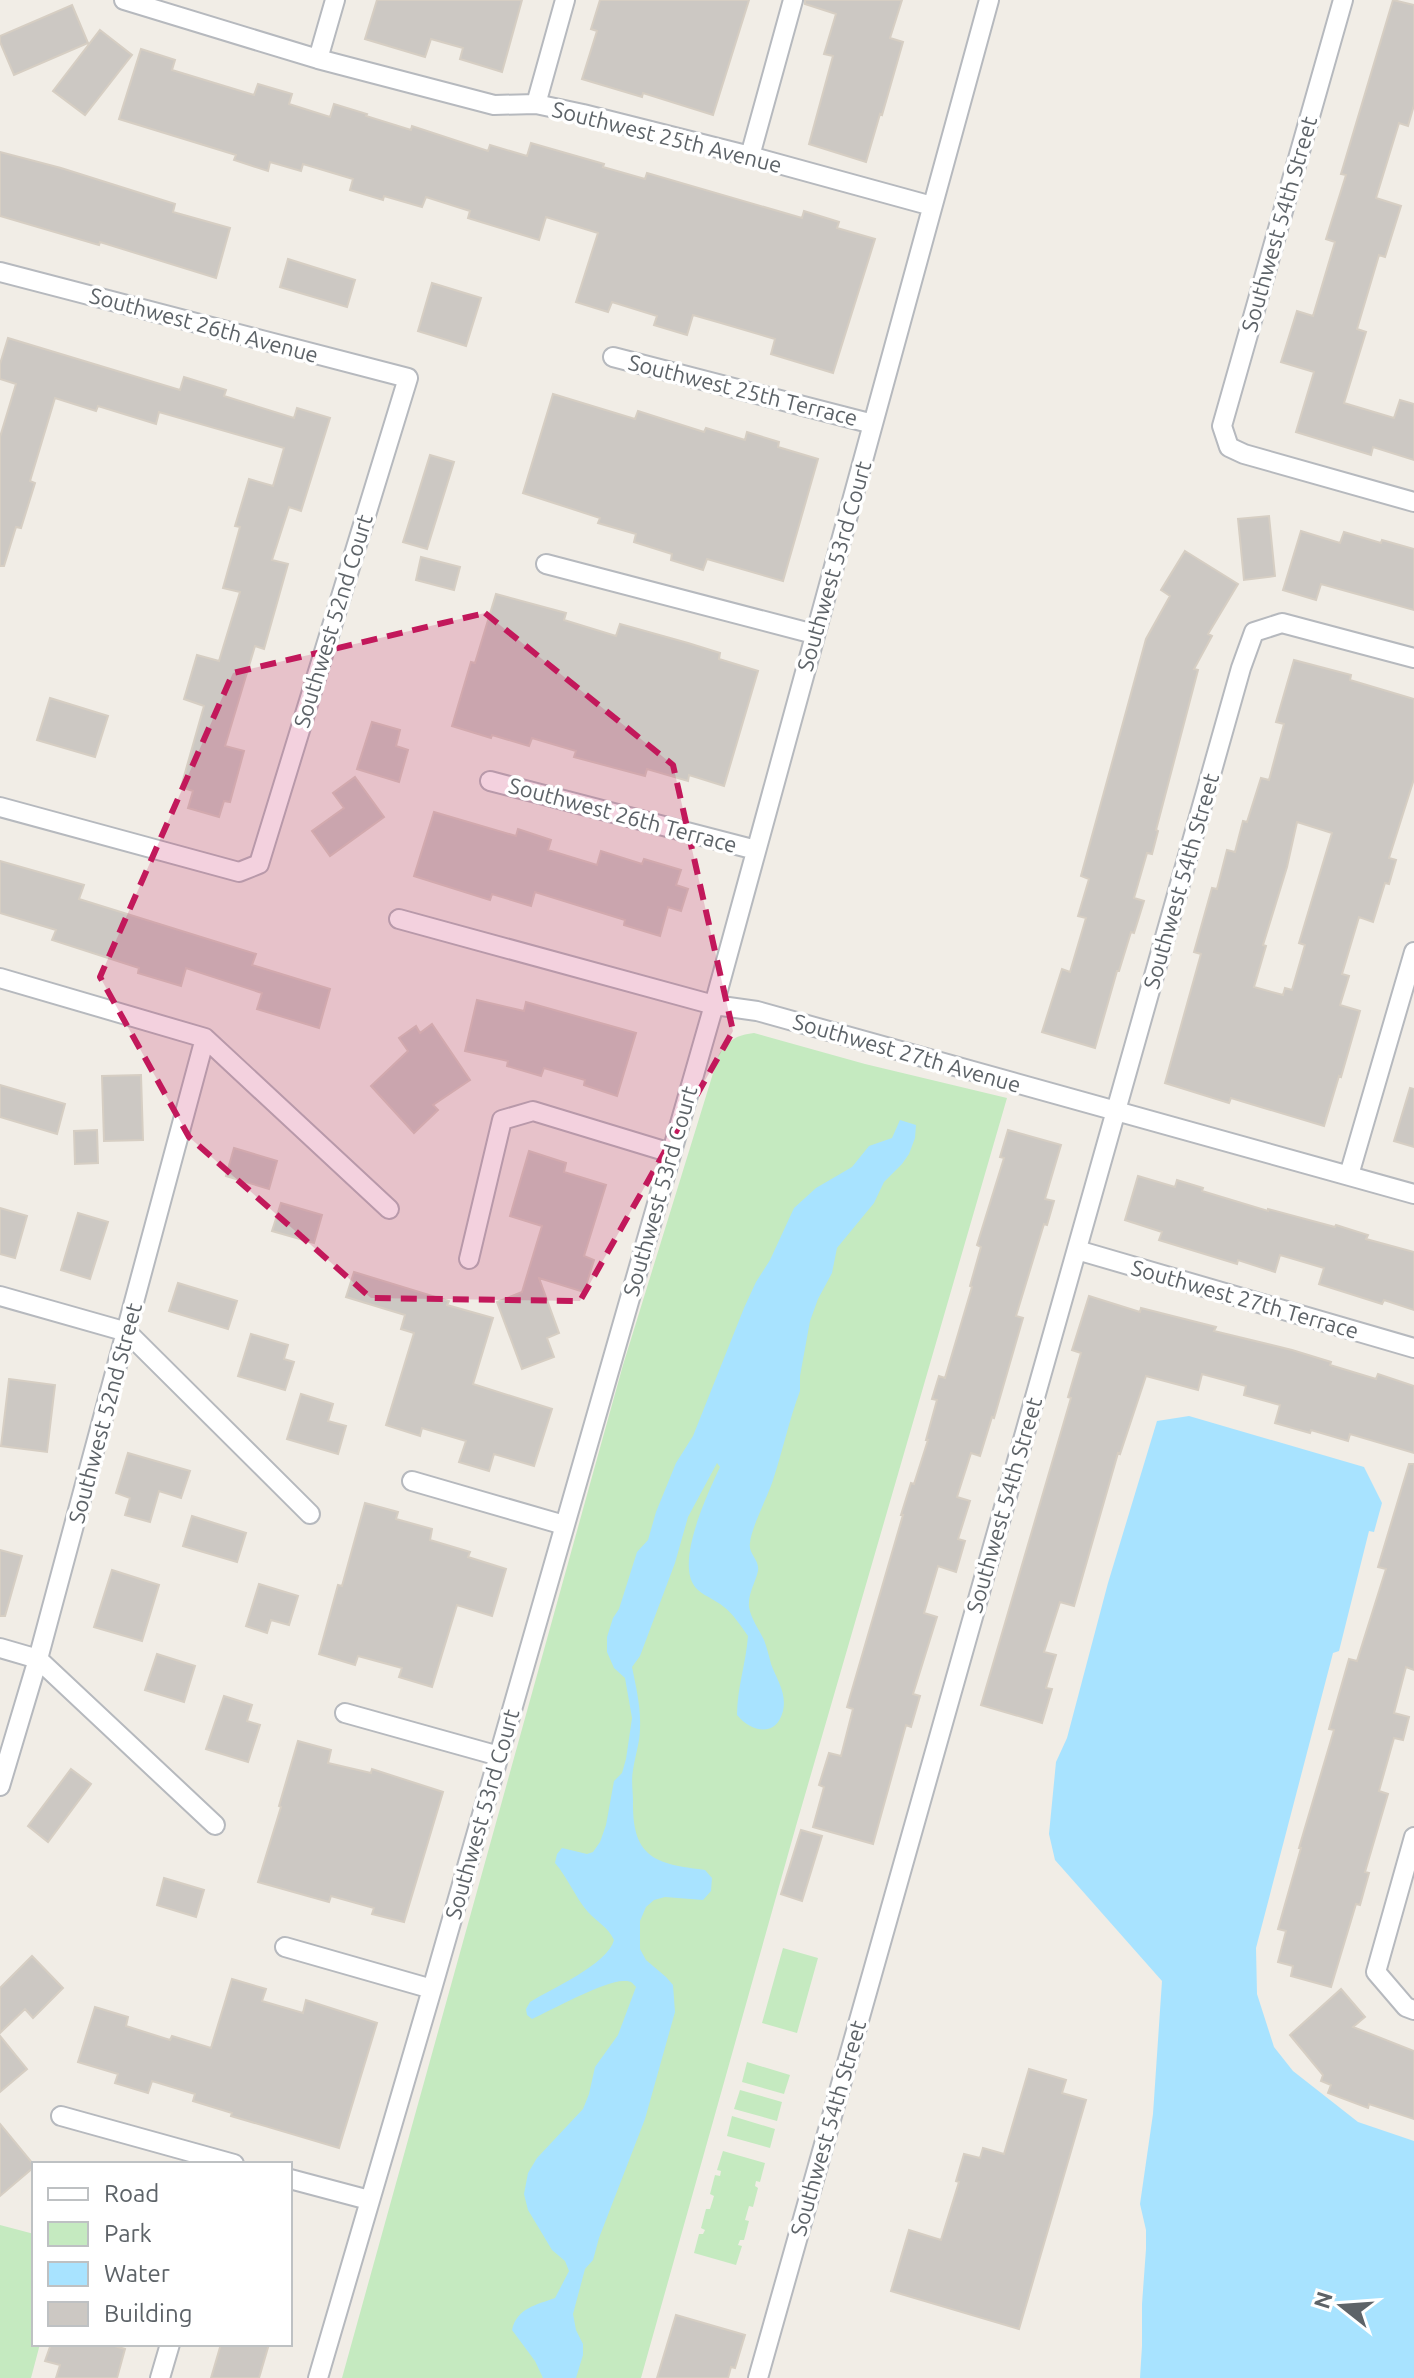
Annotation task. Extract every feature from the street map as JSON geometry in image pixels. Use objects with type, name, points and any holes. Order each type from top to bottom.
[{"type":"street","name":"Southwest 25th Avenue","points":[[124,0],[318,59],[494,105],[536,104],[583,114],[932,206]]},
{"type":"street","points":[[318,59],[335,0]]},
{"type":"street","points":[[536,104],[565,0]]},
{"type":"street","points":[[750,156],[793,0]]},
{"type":"street","name":"Southwest 53rd Court","points":[[318,2378],[714,1005],[989,0]]},
{"type":"street","name":"Southwest 54th Street","points":[[1343,0],[1222,426],[1229,447],[1244,454],[1414,502]]},
{"type":"street","name":"Southwest 26th Avenue","points":[[0,272],[408,378]]},
{"type":"street","name":"Southwest 25th Terrace","points":[[613,357],[873,424]]},
{"type":"street","name":"Southwest 52nd Court","points":[[0,807],[239,872],[259,864],[408,378]]},
{"type":"street","points":[[546,564],[814,634]]},
{"type":"street","name":"Southwest 54th Street","points":[[758,2378],[1241,668],[1254,632],[1282,623],[1414,658]]},
{"type":"street","name":"Southwest 26th Terrace","points":[[490,781],[756,850]]},
{"type":"street","name":"Southwest 27th Avenue","points":[[399,919],[714,1005],[757,1011],[1414,1194]]},
{"type":"street","points":[[1349,1175],[1414,952]]},
{"type":"street","points":[[0,978],[205,1038],[389,1209]]},
{"type":"street","name":"Southwest 52nd Street","points":[[0,1786],[38,1659],[205,1038]]},
{"type":"street","points":[[469,1259],[502,1120],[533,1111],[671,1153]]},
{"type":"street","name":"Southwest 27th Terrace","points":[[1077,1250],[1414,1348]]},
{"type":"street","points":[[0,1296],[127,1332],[310,1514]]},
{"type":"street","points":[[412,1481],[564,1525]]},
{"type":"street","points":[[0,1648],[38,1659],[215,1825]]},
{"type":"street","points":[[345,1713],[499,1756]]},
{"type":"street","points":[[1414,1837],[1376,1972],[1406,2007],[1414,2010]]},
{"type":"street","points":[[285,1947],[432,1989]]},
{"type":"street","points":[[61,2116],[222,2162]]},
{"type":"street","points":[[292,2180],[369,2200]]},
{"type":"street","points":[[160,2378],[169,2346]]},
{"type":"highlighted area","points":[[485,613],[673,765],[733,1031],[580,1301],[371,1298],[189,1137],[100,977],[233,673]]},
{"type":"green space","points":[[754,1033],[865,1064],[1007,1098],[796,1826],[641,2378],[342,2378],[623,1365],[719,1054],[734,1039]]},
{"type":"green space","points":[[783,1948],[818,1958],[797,2033],[762,2023]]},
{"type":"green space","points":[[747,2062],[790,2075],[784,2094],[742,2082]]},
{"type":"green space","points":[[740,2090],[782,2102],[777,2121],[734,2109]]},
{"type":"green space","points":[[732,2116],[775,2129],[770,2148],[727,2136]]},
{"type":"green space","points":[[723,2151],[765,2163],[760,2182],[756,2181],[758,2188],[753,2207],[749,2206],[745,2220],[749,2221],[744,2240],[740,2240],[738,2245],[742,2246],[736,2265],[694,2253],[699,2234],[705,2230],[701,2228],[706,2209],[710,2209],[714,2196],[710,2194],[715,2175],[720,2176],[721,2171],[717,2170]]},
{"type":"green space","points":[[0,2225],[32,2233],[32,2346],[39,2346],[31,2378],[0,2378]]},
{"type":"water","points":[[900,1120],[916,1125],[915,1138],[902,1164],[884,1182],[874,1203],[837,1248],[832,1273],[810,1321],[800,1391],[773,1480],[751,1537],[750,1547],[758,1567],[749,1607],[783,1692],[780,1720],[763,1730],[749,1725],[737,1715],[748,1636],[727,1610],[698,1590],[691,1579],[690,1548],[720,1467],[717,1463],[688,1517],[675,1563],[640,1656],[632,1667],[640,1720],[632,1778],[637,1835],[642,1846],[660,1860],[705,1870],[712,1878],[711,1891],[703,1900],[665,1897],[654,1900],[646,1907],[640,1921],[640,1949],[646,1960],[673,1985],[675,2012],[645,2119],[593,2260],[585,2269],[573,2314],[583,2344],[576,2378],[543,2378],[535,2361],[512,2330],[523,2312],[555,2298],[569,2271],[528,2210],[524,2194],[528,2173],[537,2158],[583,2109],[595,2067],[618,2035],[636,1987],[629,1981],[617,1982],[532,2019],[527,2015],[530,2002],[590,1967],[610,1949],[614,1940],[583,1906],[555,1863],[562,1848],[587,1854],[593,1852],[600,1842],[614,1781],[622,1773],[626,1759],[632,1718],[625,1678],[614,1668],[607,1652],[607,1637],[637,1552],[648,1540],[676,1463],[693,1436],[744,1308],[794,1208],[816,1188],[852,1167],[869,1146],[892,1138]]},
{"type":"water","points":[[1189,1416],[1364,1467],[1382,1503],[1374,1532],[1369,1531],[1339,1651],[1333,1653],[1256,1948],[1257,1994],[1274,2047],[1293,2071],[1358,2122],[1414,2141],[1414,2378],[1140,2378],[1146,2230],[1140,2204],[1153,2114],[1162,1981],[1055,1860],[1049,1834],[1056,1762],[1067,1738],[1108,1583],[1157,1421]]},
{"type":"building","points":[[377,0],[522,0],[502,72],[460,59],[463,48],[431,39],[425,57],[365,39]]},
{"type":"building","points":[[600,0],[749,0],[713,115],[643,93],[642,97],[582,79],[597,31],[591,29]]},
{"type":"building","points":[[805,0],[902,0],[890,38],[903,42],[866,162],[809,144],[833,56],[824,54],[836,14],[805,4]]},
{"type":"building","points":[[1393,0],[1414,5],[1414,105],[1408,126],[1399,123],[1376,198],[1401,206],[1385,257],[1379,255],[1357,329],[1366,332],[1344,403],[1394,418],[1400,400],[1414,404],[1414,460],[1373,447],[1371,455],[1296,432],[1314,372],[1281,362],[1297,311],[1313,316],[1335,242],[1326,239],[1346,175],[1341,174]]},
{"type":"building","points":[[72,5],[88,43],[14,75],[0,36]]},
{"type":"building","points":[[100,30],[132,55],[85,115],[53,91]]},
{"type":"building","points":[[141,49],[175,60],[172,70],[254,95],[258,84],[292,94],[289,104],[330,117],[334,104],[488,151],[490,145],[527,156],[531,143],[645,179],[647,173],[802,218],[804,211],[839,222],[837,228],[875,239],[833,373],[771,354],[775,339],[693,315],[687,335],[654,325],[657,316],[612,302],[608,312],[576,302],[598,233],[546,217],[539,240],[468,218],[470,211],[426,197],[422,207],[384,196],[383,200],[350,190],[353,179],[303,164],[301,171],[270,162],[268,171],[234,160],[236,155],[119,119]]},
{"type":"building","points":[[0,152],[175,204],[173,212],[230,228],[216,278],[100,242],[99,245],[0,216]]},
{"type":"building","points":[[288,259],[355,280],[347,307],[280,287]]},
{"type":"building","points":[[432,283],[481,298],[466,346],[418,331]]},
{"type":"building","points":[[8,338],[180,390],[184,377],[226,390],[224,396],[294,418],[297,408],[330,418],[301,511],[289,507],[272,560],[288,564],[264,649],[255,646],[225,746],[244,751],[230,802],[224,801],[219,817],[188,808],[193,791],[181,787],[204,706],[184,699],[197,655],[219,661],[240,592],[223,588],[240,527],[235,526],[249,479],[273,486],[284,448],[159,412],[156,424],[98,406],[96,411],[55,398],[30,481],[35,483],[21,528],[16,527],[4,566],[0,566],[0,437],[16,384],[0,379],[0,364]]},
{"type":"building","points":[[553,394],[635,419],[638,411],[704,432],[706,428],[745,440],[747,432],[779,442],[778,447],[818,459],[783,581],[707,559],[703,570],[671,560],[672,554],[634,542],[636,534],[598,523],[600,518],[523,493]]},
{"type":"building","points":[[430,455],[454,462],[427,549],[403,542]]},
{"type":"building","points":[[1269,516],[1275,576],[1244,580],[1238,519]]},
{"type":"building","points":[[1301,531],[1340,543],[1344,532],[1414,549],[1414,610],[1321,584],[1316,600],[1283,590]]},
{"type":"building","points":[[1185,551],[1238,584],[1208,634],[1212,636],[1194,669],[1198,670],[1152,854],[1147,853],[1134,898],[1144,901],[1117,971],[1095,1048],[1042,1032],[1062,969],[1070,972],[1086,918],[1078,916],[1089,879],[1081,876],[1146,639],[1170,596],[1161,590]]},
{"type":"building","points":[[421,557],[460,567],[454,590],[416,580]]},
{"type":"building","points":[[496,594],[566,613],[564,620],[616,636],[620,624],[688,643],[720,653],[719,659],[758,671],[724,786],[689,775],[688,781],[647,769],[645,776],[574,757],[576,751],[532,738],[529,746],[452,726]]},
{"type":"building","points":[[1294,660],[1351,675],[1350,680],[1414,699],[1414,779],[1389,858],[1396,860],[1389,884],[1385,883],[1373,922],[1359,917],[1342,974],[1349,976],[1340,1005],[1360,1011],[1324,1126],[1231,1098],[1229,1103],[1165,1083],[1201,954],[1194,952],[1212,888],[1217,889],[1227,850],[1235,852],[1243,821],[1247,822],[1261,778],[1269,780],[1284,724],[1276,722]],"holes":[[[1297,822],[1332,833],[1299,943],[1305,945],[1292,990],[1285,988],[1283,995],[1254,987]]]},
{"type":"building","points":[[50,698],[108,716],[95,757],[37,740]]},
{"type":"building","points":[[372,722],[400,730],[396,746],[408,750],[399,782],[357,769]]},
{"type":"building","points":[[355,777],[384,817],[330,856],[312,831],[344,808],[333,793]]},
{"type":"building","points":[[434,812],[516,836],[518,829],[551,840],[548,850],[597,865],[601,851],[642,864],[644,859],[681,870],[676,885],[688,889],[681,911],[668,907],[660,936],[624,925],[625,920],[535,892],[531,906],[492,894],[490,900],[414,876]]},
{"type":"building","points":[[0,861],[84,885],[79,899],[256,954],[252,965],[330,989],[319,1028],[257,1009],[262,993],[186,968],[181,986],[138,973],[139,968],[52,940],[56,930],[0,913]]},
{"type":"building","points":[[477,1000],[524,1011],[526,1002],[636,1033],[617,1096],[584,1085],[585,1080],[544,1068],[541,1076],[507,1066],[508,1061],[465,1051]]},
{"type":"building","points":[[432,1024],[470,1080],[433,1105],[438,1110],[414,1133],[371,1086],[408,1051],[399,1038],[416,1026],[420,1033]]},
{"type":"building","points":[[141,1075],[143,1140],[104,1141],[102,1076]]},
{"type":"building","points":[[0,1085],[65,1104],[57,1134],[0,1117]]},
{"type":"building","points":[[1410,1088],[1414,1089],[1414,1147],[1394,1141]]},
{"type":"building","points":[[97,1130],[98,1163],[75,1164],[74,1131]]},
{"type":"building","points":[[1008,1130],[1061,1145],[1045,1199],[1054,1201],[1016,1316],[1023,1318],[994,1418],[980,1456],[971,1453],[957,1497],[970,1501],[958,1539],[965,1541],[956,1572],[938,1566],[924,1613],[937,1617],[913,1694],[920,1696],[911,1727],[906,1725],[873,1844],[813,1827],[824,1787],[819,1785],[829,1753],[841,1756],[853,1709],[847,1707],[901,1515],[928,1440],[937,1400],[932,1399],[939,1376],[945,1378],[972,1287],[981,1247],[977,1245],[1004,1158],[1000,1157]]},
{"type":"building","points":[[234,1148],[277,1161],[269,1189],[226,1176]]},
{"type":"building","points":[[529,1151],[566,1163],[564,1172],[606,1185],[584,1256],[594,1260],[584,1292],[539,1278],[559,1333],[547,1338],[554,1357],[522,1369],[497,1302],[522,1292],[542,1226],[510,1216]]},
{"type":"building","points":[[1138,1176],[1175,1187],[1177,1180],[1203,1188],[1202,1191],[1268,1211],[1336,1225],[1368,1235],[1366,1239],[1414,1252],[1414,1310],[1384,1300],[1382,1304],[1319,1284],[1324,1268],[1280,1255],[1275,1272],[1159,1240],[1162,1232],[1125,1220]]},
{"type":"building","points":[[281,1203],[322,1215],[314,1243],[272,1231]]},
{"type":"building","points":[[0,1208],[27,1216],[15,1258],[0,1254]]},
{"type":"building","points":[[78,1213],[108,1222],[90,1279],[61,1270]]},
{"type":"building","points":[[354,1272],[493,1318],[473,1384],[552,1409],[534,1466],[494,1454],[489,1471],[459,1462],[466,1441],[422,1428],[420,1436],[386,1425],[414,1333],[401,1329],[405,1315],[346,1297]]},
{"type":"building","points":[[178,1283],[237,1301],[228,1329],[169,1311]]},
{"type":"building","points":[[1089,1296],[1140,1312],[1141,1308],[1216,1327],[1214,1331],[1292,1350],[1376,1379],[1378,1374],[1414,1386],[1414,1453],[1350,1434],[1348,1441],[1275,1423],[1280,1405],[1244,1395],[1246,1386],[1202,1374],[1198,1390],[1146,1376],[1118,1453],[1074,1606],[1060,1602],[1044,1652],[1056,1655],[1046,1688],[1052,1689],[1042,1723],[981,1705],[1071,1398],[1068,1397],[1081,1353],[1072,1350]]},
{"type":"building","points":[[251,1334],[288,1345],[284,1359],[294,1362],[285,1390],[238,1376]]},
{"type":"building","points":[[9,1379],[55,1385],[47,1452],[1,1446]]},
{"type":"building","points":[[301,1394],[333,1404],[328,1421],[346,1426],[338,1454],[287,1439]]},
{"type":"building","points":[[128,1453],[190,1471],[181,1498],[159,1491],[150,1522],[125,1515],[130,1498],[116,1493]]},
{"type":"building","points":[[1409,1464],[1414,1464],[1414,1670],[1406,1667],[1394,1713],[1409,1717],[1403,1740],[1394,1738],[1379,1791],[1388,1794],[1365,1872],[1369,1873],[1360,1905],[1356,1904],[1331,1987],[1291,1976],[1293,1966],[1278,1962],[1286,1931],[1278,1929],[1334,1730],[1329,1729],[1349,1659],[1357,1661],[1386,1569],[1378,1567]]},
{"type":"building","points":[[365,1503],[398,1512],[396,1519],[432,1529],[430,1540],[470,1552],[468,1557],[506,1569],[492,1616],[457,1605],[432,1687],[399,1677],[402,1668],[358,1656],[355,1665],[319,1654]]},
{"type":"building","points":[[192,1516],[246,1533],[237,1562],[183,1546]]},
{"type":"building","points":[[0,1550],[22,1556],[5,1616],[0,1616]]},
{"type":"building","points":[[112,1570],[159,1585],[142,1641],[94,1627]]},
{"type":"building","points":[[259,1584],[298,1596],[289,1625],[271,1620],[267,1633],[246,1626]]},
{"type":"building","points":[[157,1654],[195,1666],[184,1702],[145,1690]]},
{"type":"building","points":[[224,1696],[252,1705],[247,1721],[260,1725],[248,1762],[206,1749]]},
{"type":"building","points":[[298,1741],[331,1750],[328,1763],[371,1773],[372,1769],[443,1792],[404,1922],[372,1914],[374,1908],[331,1896],[329,1902],[258,1882]]},
{"type":"building","points":[[71,1769],[91,1784],[48,1842],[28,1826]]},
{"type":"building","points":[[801,1830],[822,1836],[802,1901],[781,1894]]},
{"type":"building","points":[[164,1878],[204,1890],[196,1917],[157,1905]]},
{"type":"building","points":[[32,1956],[63,1988],[33,2018],[25,2009],[0,2033],[0,1988]]},
{"type":"building","points":[[232,1979],[266,1989],[262,2001],[303,2013],[306,2000],[377,2023],[339,2148],[231,2116],[232,2113],[193,2101],[195,2094],[152,2081],[148,2093],[115,2083],[118,2074],[78,2062],[95,2007],[128,2017],[126,2026],[170,2040],[172,2036],[211,2048]]},
{"type":"building","points":[[1341,1989],[1365,2017],[1353,2027],[1414,2051],[1414,2119],[1369,2104],[1368,2108],[1328,2093],[1331,2085],[1321,2081],[1323,2075],[1290,2035]]},
{"type":"building","points":[[0,2036],[27,2069],[0,2092]]},
{"type":"building","points":[[1029,2069],[1066,2080],[1062,2093],[1086,2100],[1019,2329],[891,2291],[909,2230],[941,2240],[959,2182],[956,2181],[964,2154],[980,2158],[983,2148],[1004,2154]]},
{"type":"building","points":[[0,2124],[32,2163],[32,2169],[0,2196]]},
{"type":"building","points":[[676,2315],[745,2335],[735,2368],[731,2367],[728,2378],[657,2378]]},
{"type":"building","points":[[50,2346],[115,2346],[125,2349],[117,2378],[56,2378],[60,2365],[45,2361]]},
{"type":"building","points":[[220,2346],[268,2346],[259,2378],[211,2378]]}]
